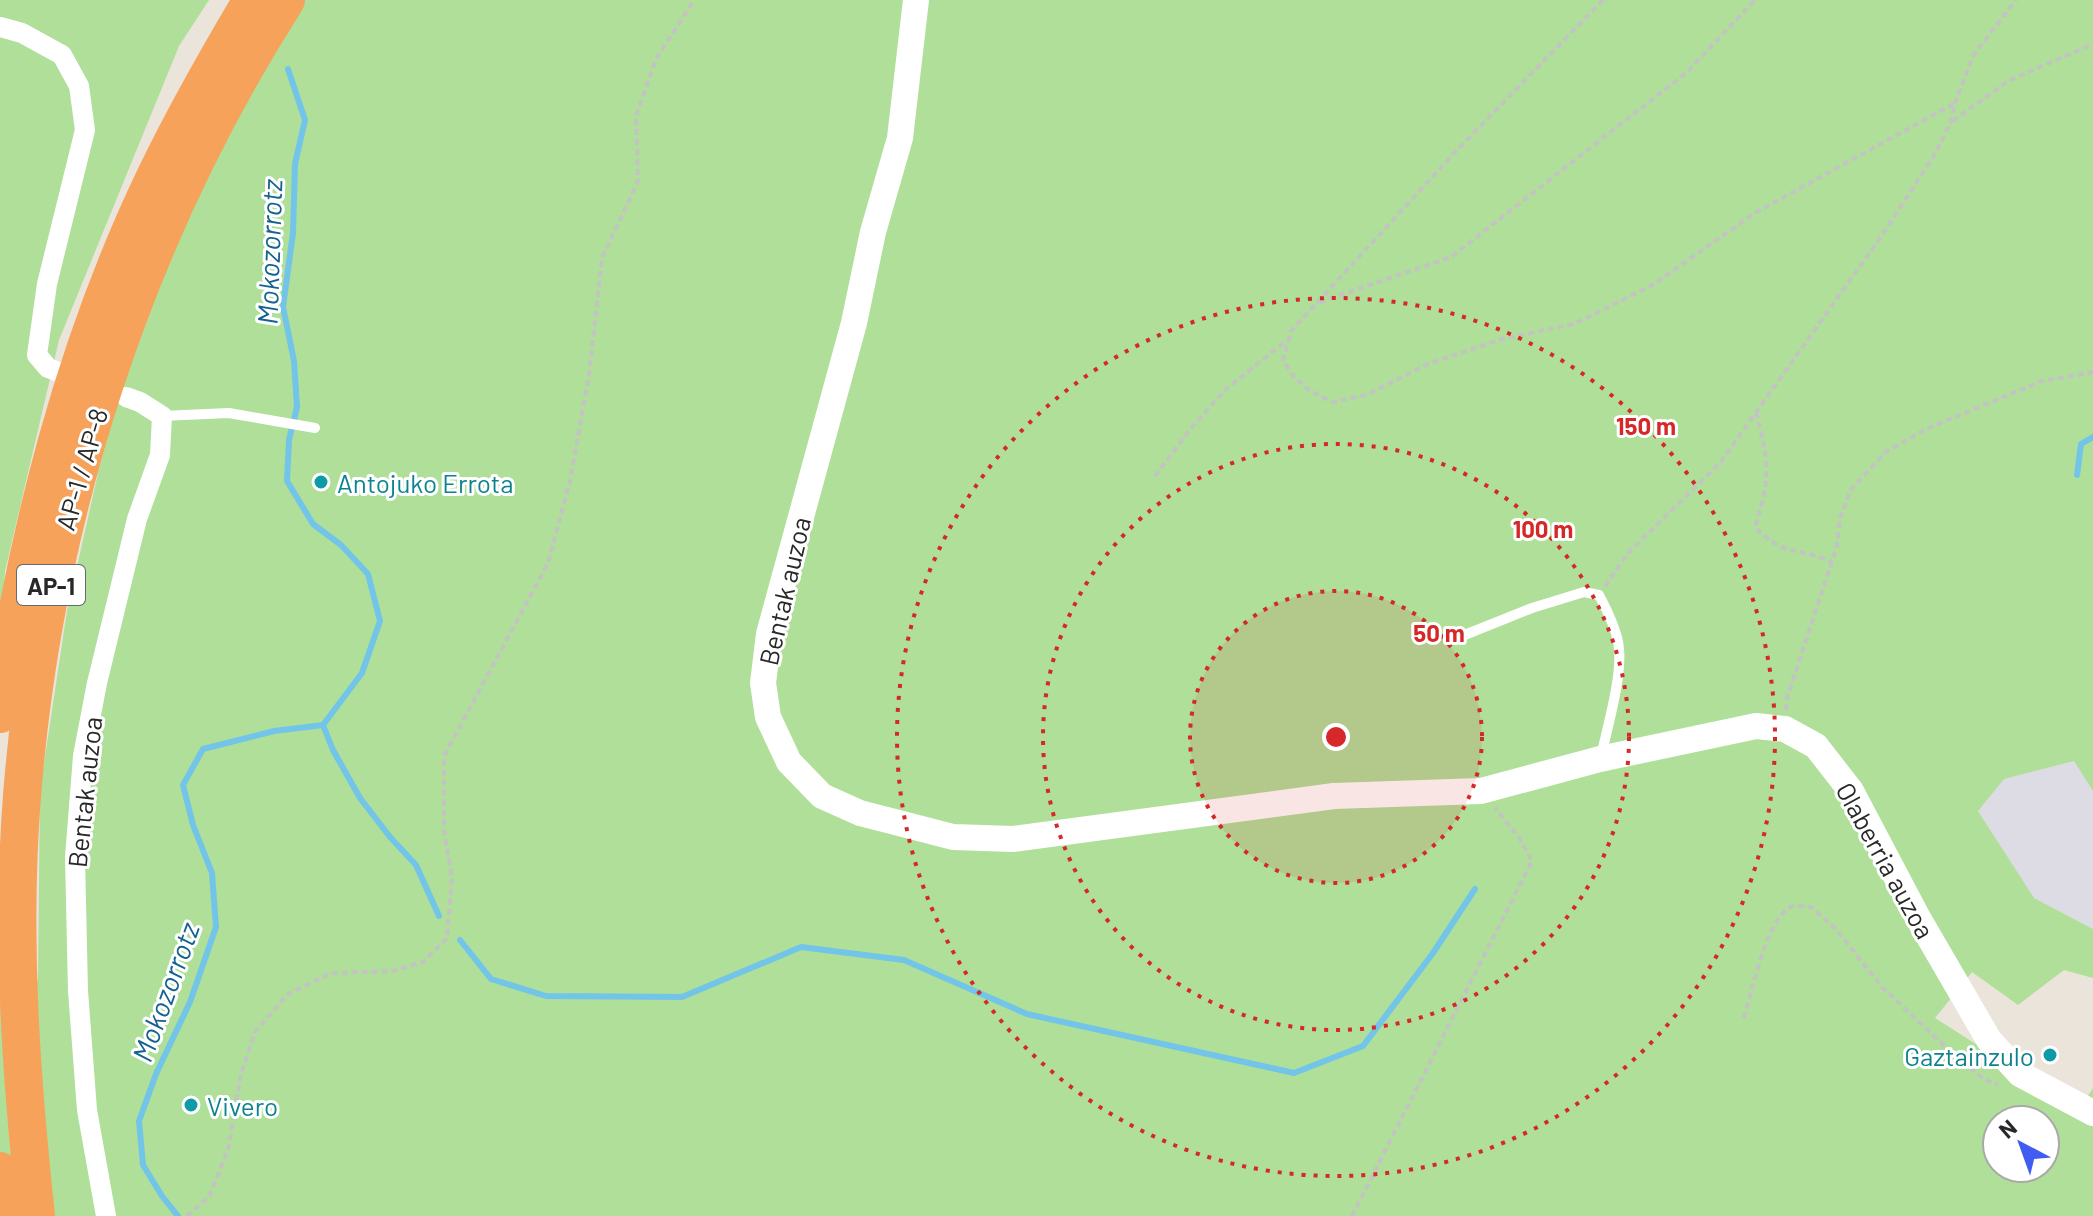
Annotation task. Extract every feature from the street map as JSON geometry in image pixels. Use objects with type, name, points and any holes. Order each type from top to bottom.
[{"type":"highway","name":"AP-1 / AP-8","points":[[0,714],[21,584],[76,377],[126,243],[155,178],[194,101],[252,0]]},
{"type":"highway","name":"AP-1 / AP-8","points":[[36,1216],[19,1010],[19,870],[29,729],[50,590],[83,453],[104,387],[154,255],[213,127],[286,0]]},
{"type":"highway","points":[[0,1171],[5,1216]]},
{"type":"street","name":"Bentak auzoa","points":[[916,0],[900,138],[873,232],[854,323],[769,634],[763,683],[768,717],[789,762],[822,796],[860,813],[953,837],[1013,839],[1334,796],[1481,791]]},
{"type":"street","points":[[0,27],[22,33],[62,55],[79,86],[85,130],[47,284],[37,355],[48,368],[56,371]]},
{"type":"street","points":[[126,397],[162,416]]},
{"type":"street","name":"Bentak auzoa","points":[[106,1216],[87,1110],[78,991],[75,857],[83,756],[97,683],[137,519],[160,455],[162,416]]},
{"type":"street","points":[[1481,791],[1600,759],[1756,726],[1785,729]]},
{"type":"street","name":"Olaberria auzoa","points":[[1785,729],[1816,746],[1851,791],[1918,918],[1989,1040],[2020,1074],[2093,1113]]},
{"type":"lane","points":[[162,416],[229,413],[315,428]]},
{"type":"lane","points":[[1452,640],[1584,592],[1599,595],[1620,649],[1614,701],[1600,759]]},
{"type":"path","points":[[187,1216],[209,1197],[228,1150],[241,1074],[255,1032],[288,994],[331,973],[392,971],[423,962],[447,938],[452,878],[444,830],[444,756],[548,563],[570,481],[589,375],[602,258],[638,181],[636,116],[656,59],[694,0]]},
{"type":"path","points":[[1603,0],[1459,148],[1291,331],[1283,360],[1294,377],[1309,390],[1332,402],[1366,395],[1428,364],[1502,339],[1574,324],[1638,293],[1755,213],[1955,103]]},
{"type":"path","points":[[1318,303],[1451,257],[1686,73],[1755,0]]},
{"type":"path","points":[[1599,595],[1628,553],[1720,463],[1880,238],[1933,157],[1951,122],[1974,54],[2016,0]]},
{"type":"path","points":[[1951,122],[2008,81],[2093,44]]},
{"type":"path","points":[[1155,476],[1225,390],[1288,339]]},
{"type":"path","points":[[1785,729],[1787,698],[1837,546],[1840,518],[1851,489],[1886,452],[1926,429],[2042,381],[2093,372]]},
{"type":"path","points":[[1756,412],[1768,457],[1768,484],[1755,527],[1781,548],[1819,555],[1832,562]]},
{"type":"path","points":[[1352,1216],[1532,861],[1520,839],[1481,791]]},
{"type":"path","points":[[1744,1018],[1768,939],[1778,917],[1791,907],[1811,907],[1834,927],[1882,987],[1945,1046],[1985,1080],[2006,1088]]},
{"type":"shaded area","points":[[2074,761],[2093,791],[2093,929],[2034,898],[1978,811],[2003,779]]},
{"type":"green space","points":[[0,0],[209,0],[179,46],[59,340],[5,571],[0,639]]},
{"type":"green space","points":[[300,0],[2093,0],[2093,791],[2074,761],[2004,779],[1978,811],[2034,898],[2093,929],[2093,978],[2064,970],[2018,1005],[1972,972],[1935,1018],[2079,1110],[2093,1088],[2093,1216],[0,1216],[0,988],[38,980],[40,790],[67,611],[99,469],[141,311],[221,128]]},
{"type":"waterway","name":"Mokozorrotz","points":[[178,1216],[143,1165],[139,1121],[156,1074],[190,1002],[216,927],[212,873],[193,825],[183,785],[203,749],[274,731],[323,725],[362,673],[380,621],[368,574],[341,545],[313,524],[287,481],[289,440],[297,407],[294,361],[283,307],[293,233],[295,164],[305,120],[288,69]]},
{"type":"waterway","points":[[2077,475],[2081,444],[2093,437]]},
{"type":"waterway","points":[[323,725],[360,798],[416,865],[439,916]]},
{"type":"waterway","points":[[460,940],[491,979],[546,996],[682,997],[801,947],[904,960],[1027,1014],[1294,1073],[1363,1046],[1433,953],[1475,889]]},
{"type":"place","name":"Antojuko Errota","points":[[321,482]]},
{"type":"place","name":"Gaztainzulo","points":[[2050,1055]]},
{"type":"place","name":"Vivero","points":[[191,1105]]}]
